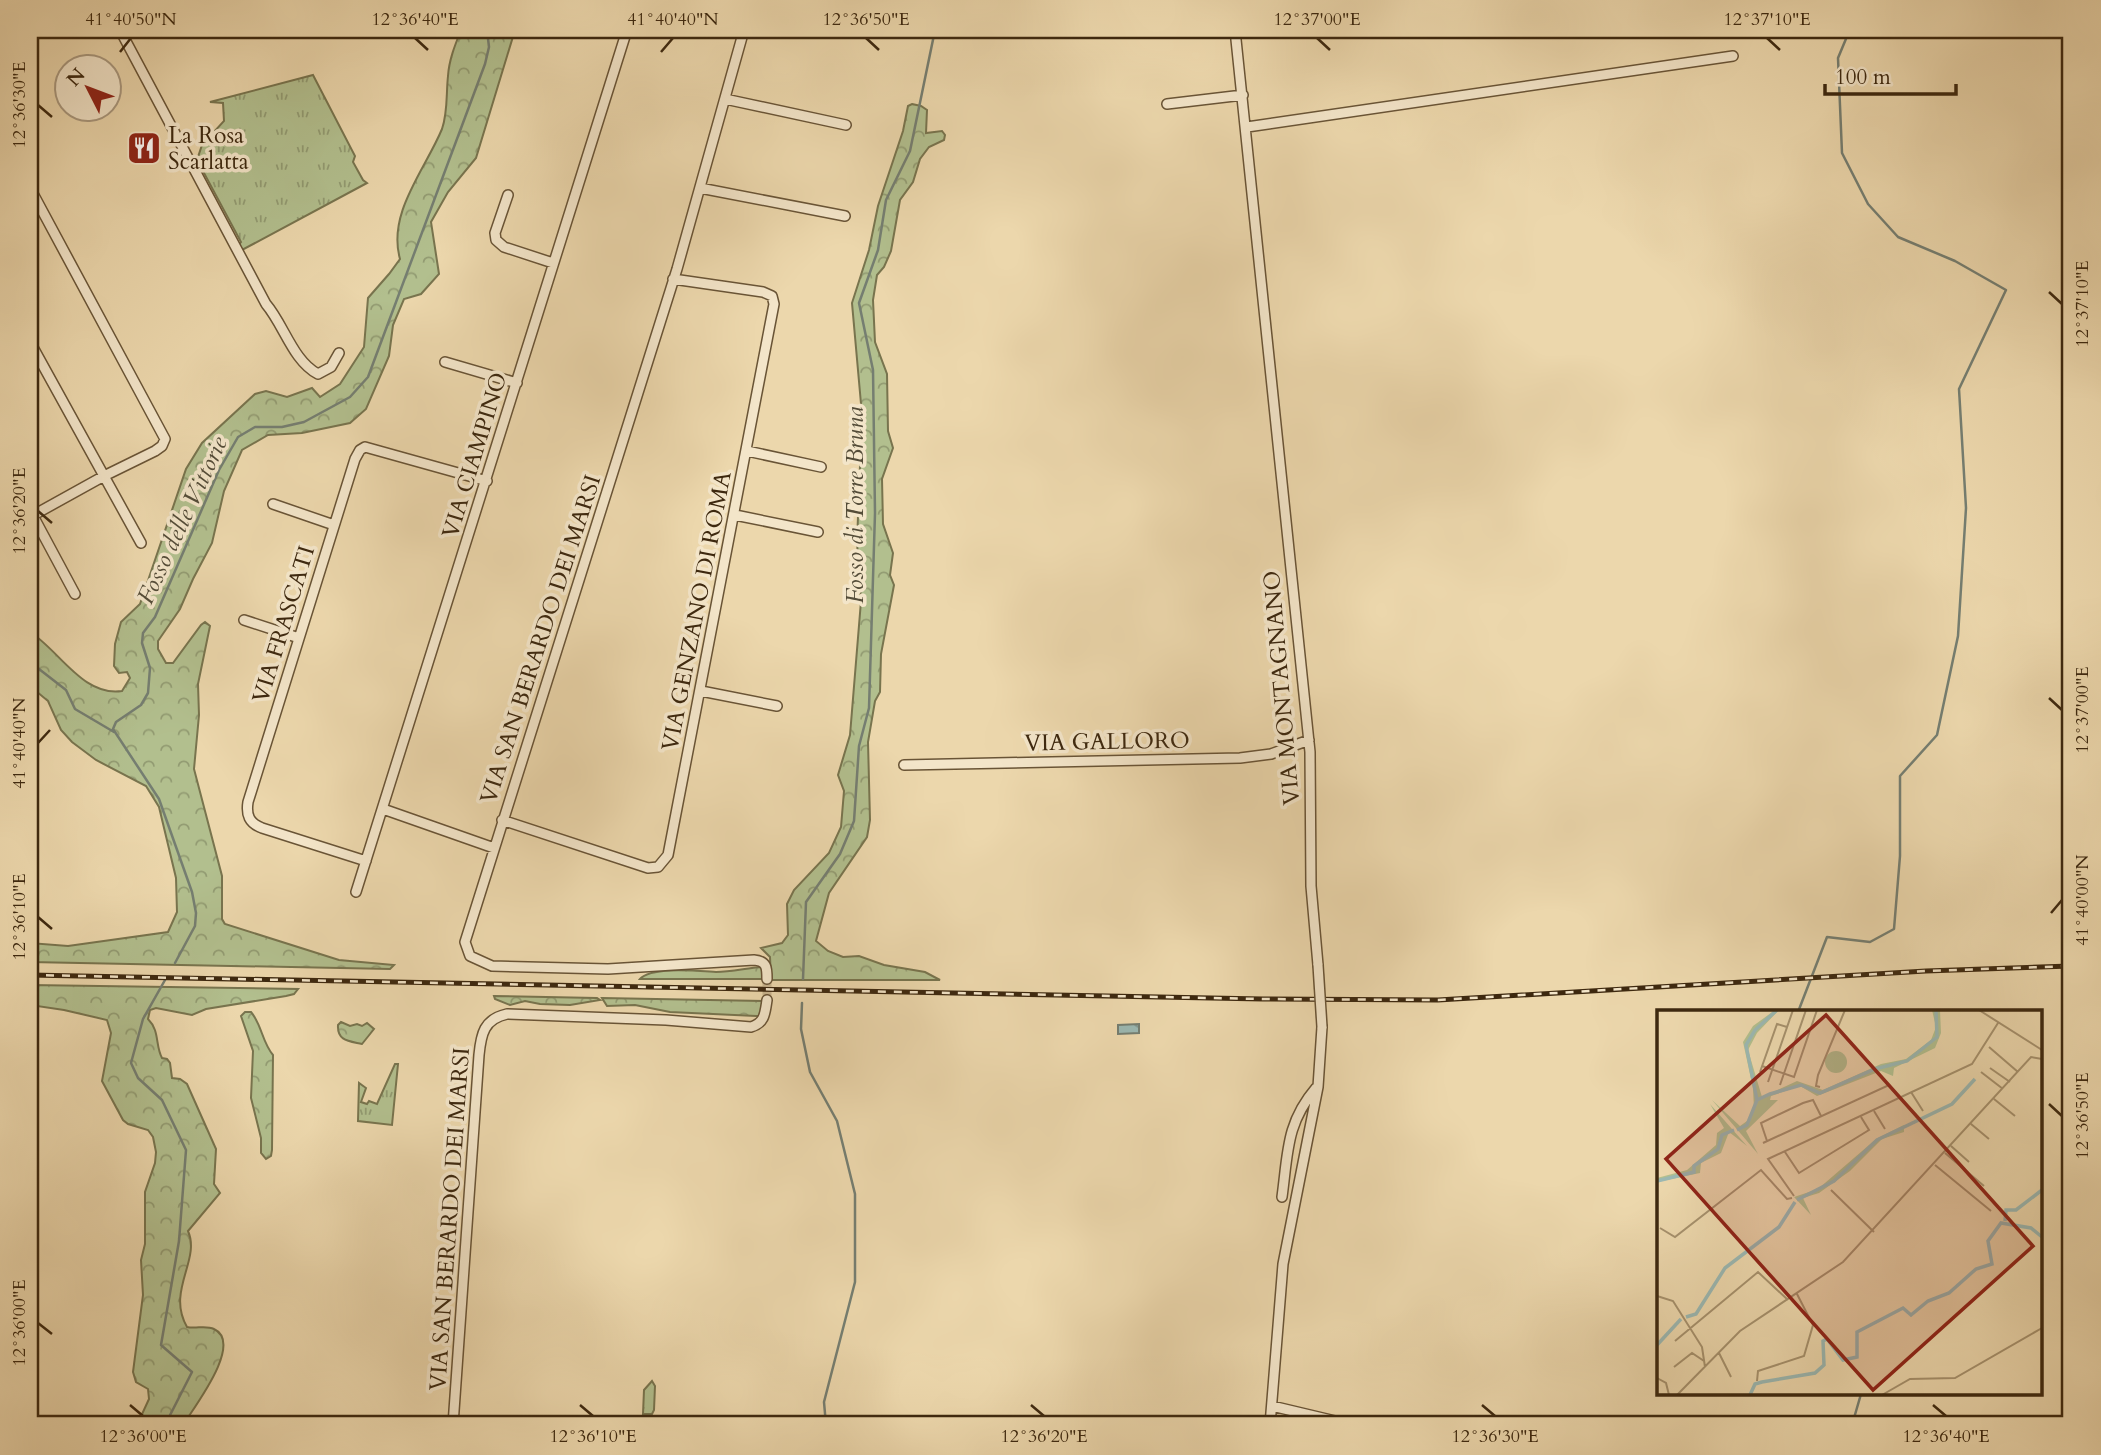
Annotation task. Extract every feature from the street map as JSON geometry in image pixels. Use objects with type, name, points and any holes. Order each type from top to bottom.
[{"type":"street","points":[[120,30],[266,304],[304,363],[318,374],[331,367],[339,353]]},
{"type":"street","name":"VIA CIAMPINO","points":[[356,892],[627,30]]},
{"type":"street","name":"VIA SAN BERARDO DEI MARSI","points":[[744,30],[673,279],[465,939],[467,951],[477,961],[496,966],[615,969],[754,960],[764,963],[767,979]]},
{"type":"street","name":"VIA MONTAGNANO","points":[[1235,30],[1309,740],[1311,886],[1322,1027],[1318,1087],[1284,1252],[1270,1425]]},
{"type":"street","points":[[1247,127],[1733,57]]},
{"type":"street","points":[[1167,104],[1243,95]]},
{"type":"street","points":[[725,99],[846,125]]},
{"type":"street","points":[[30,188],[165,438],[155,451],[31,514],[75,594]]},
{"type":"street","points":[[700,188],[845,216]]},
{"type":"street","points":[[508,195],[495,233],[496,240],[504,247],[554,263]]},
{"type":"street","name":"VIA GENZANO DI ROMA","points":[[502,820],[648,868],[658,867],[666,860],[670,848],[774,299],[758,291],[673,279]]},
{"type":"street","points":[[30,342],[141,543]]},
{"type":"street","points":[[445,362],[517,383]]},
{"type":"street","name":"VIA FRASCATI","points":[[366,861],[262,828],[252,823],[247,813],[248,802],[355,459],[365,447],[487,481]]},
{"type":"street","points":[[747,452],[821,467]]},
{"type":"street","points":[[273,503],[334,525]]},
{"type":"street","points":[[735,515],[818,532]]},
{"type":"street","points":[[244,620],[299,638]]},
{"type":"street","points":[[701,691],[777,705]]},
{"type":"street","name":"VIA GALLORO","points":[[904,765],[1244,758],[1271,754],[1309,740]]},
{"type":"street","points":[[383,809],[494,848]]},
{"type":"street","name":"VIA SAN BERARDO DEI MARSI","points":[[453,1425],[480,1046],[486,1024],[507,1014],[666,1020],[751,1027],[763,1018],[766,1000]]},
{"type":"street","points":[[1282,1197],[1292,1127],[1301,1108],[1318,1087]]},
{"type":"street","points":[[1272,1406],[1352,1425]]},
{"type":"green space","points":[[461,30],[515,30],[476,158],[448,192],[431,222],[439,274],[421,294],[404,299],[393,325],[389,356],[366,409],[350,423],[302,433],[268,435],[242,450],[224,491],[212,543],[180,609],[158,641],[158,649],[166,663],[173,663],[201,625],[205,622],[210,626],[198,684],[199,715],[194,769],[222,876],[222,919],[225,924],[339,960],[394,965],[390,969],[30,962],[30,943],[68,946],[168,932],[177,912],[176,878],[159,807],[146,786],[96,760],[61,730],[48,701],[30,686],[30,632],[83,680],[108,691],[122,691],[130,678],[127,672],[119,673],[114,666],[115,644],[121,622],[140,604],[186,469],[202,443],[255,394],[266,391],[287,397],[312,388],[320,397],[340,384],[364,347],[368,298],[400,259],[397,242],[403,208],[444,123],[450,64]]},
{"type":"green space","points":[[313,75],[355,156],[353,162],[367,183],[242,250],[238,245],[241,242],[197,160],[202,145],[224,121],[223,103],[210,102]]},
{"type":"green space","points":[[912,104],[927,110],[926,133],[942,131],[945,135],[944,140],[929,147],[920,159],[913,182],[900,200],[891,251],[877,275],[873,300],[875,342],[887,374],[888,431],[893,448],[882,479],[883,524],[893,553],[890,575],[894,585],[881,654],[880,692],[875,701],[868,742],[870,820],[867,837],[829,893],[816,941],[828,951],[843,957],[859,956],[884,965],[925,972],[940,980],[771,980],[770,957],[761,948],[782,943],[788,935],[787,904],[794,890],[829,853],[841,827],[844,791],[838,775],[850,735],[861,601],[857,542],[862,415],[852,303],[908,106]]},
{"type":"green space","points":[[761,967],[763,979],[640,979],[654,972],[664,971],[722,972]]},
{"type":"green space","points":[[30,985],[298,989],[294,994],[286,996],[206,1009],[192,1015],[156,1008],[150,1010],[148,1019],[156,1033],[162,1058],[170,1063],[172,1078],[187,1084],[216,1149],[214,1184],[220,1193],[188,1231],[190,1253],[180,1301],[187,1327],[214,1329],[222,1336],[223,1347],[214,1376],[183,1425],[137,1425],[149,1399],[148,1389],[136,1382],[133,1372],[143,1295],[141,1260],[145,1244],[145,1192],[156,1152],[153,1137],[148,1130],[123,1120],[102,1081],[111,1033],[107,1020],[30,1005]]},
{"type":"green space","points":[[494,996],[600,1000],[570,1005],[525,1001],[510,1005],[495,999]]},
{"type":"green space","points":[[602,998],[763,1001],[760,1016],[756,1016],[670,1012],[635,1005],[607,1006]]},
{"type":"green space","points":[[245,1012],[251,1012],[255,1017],[273,1055],[272,1150],[271,1156],[266,1159],[261,1153],[261,1138],[251,1098],[253,1051],[241,1016]]},
{"type":"green space","points":[[341,1022],[350,1026],[367,1023],[374,1029],[362,1044],[342,1037],[338,1030]]},
{"type":"green space","points":[[395,1064],[398,1064],[392,1125],[358,1121],[359,1083],[366,1088],[361,1102],[377,1104]]},
{"type":"green space","points":[[652,1381],[655,1386],[654,1410],[652,1414],[643,1414],[644,1390]]},
{"type":"water","points":[[1139,1024],[1139,1033],[1118,1034],[1118,1025]]},
{"type":"waterway","name":"Fosso delle Vittorie","points":[[175,963],[195,926],[196,913],[192,892],[159,799],[113,729],[116,722],[141,705],[148,693],[150,668],[142,643],[143,633],[155,617],[219,470],[238,437],[255,427],[282,427],[304,422],[350,397],[368,377],[485,64],[489,47],[487,30]]},
{"type":"waterway","name":"Fosso di Torre Bruna","points":[[803,979],[806,902],[840,854],[854,821],[859,746],[869,708],[875,513],[873,370],[859,303],[878,250],[886,200],[910,151],[935,30]]},
{"type":"waterway","points":[[1799,1010],[1827,937],[1870,942],[1894,929],[1900,856],[1900,776],[1937,735],[1958,636],[1966,508],[1959,389],[2006,290],[1955,261],[1898,237],[1868,204],[1842,153],[1838,58],[1848,34],[1854,30]]},
{"type":"waterway","points":[[30,662],[66,690],[75,709],[114,732]]},
{"type":"waterway","name":"Fosso delle Vittorie","points":[[165,980],[143,1019],[131,1063],[138,1078],[162,1100],[186,1150],[179,1241],[161,1345],[192,1372],[165,1425]]},
{"type":"waterway","name":"Fosso di Torre Bruna","points":[[802,1003],[801,1029],[810,1072],[837,1121],[855,1194],[855,1282],[824,1402],[826,1425]]},
{"type":"waterway","points":[[1852,1425],[1860,1396]]},
{"type":"tunnel","points":[[767,979],[767,1000]]},
{"type":"railway","points":[[30,975],[1263,999],[1438,1000],[1926,971],[2071,966]]},
{"type":"place","name":"La Rosa Scarlatta","points":[[144,148]]}]
